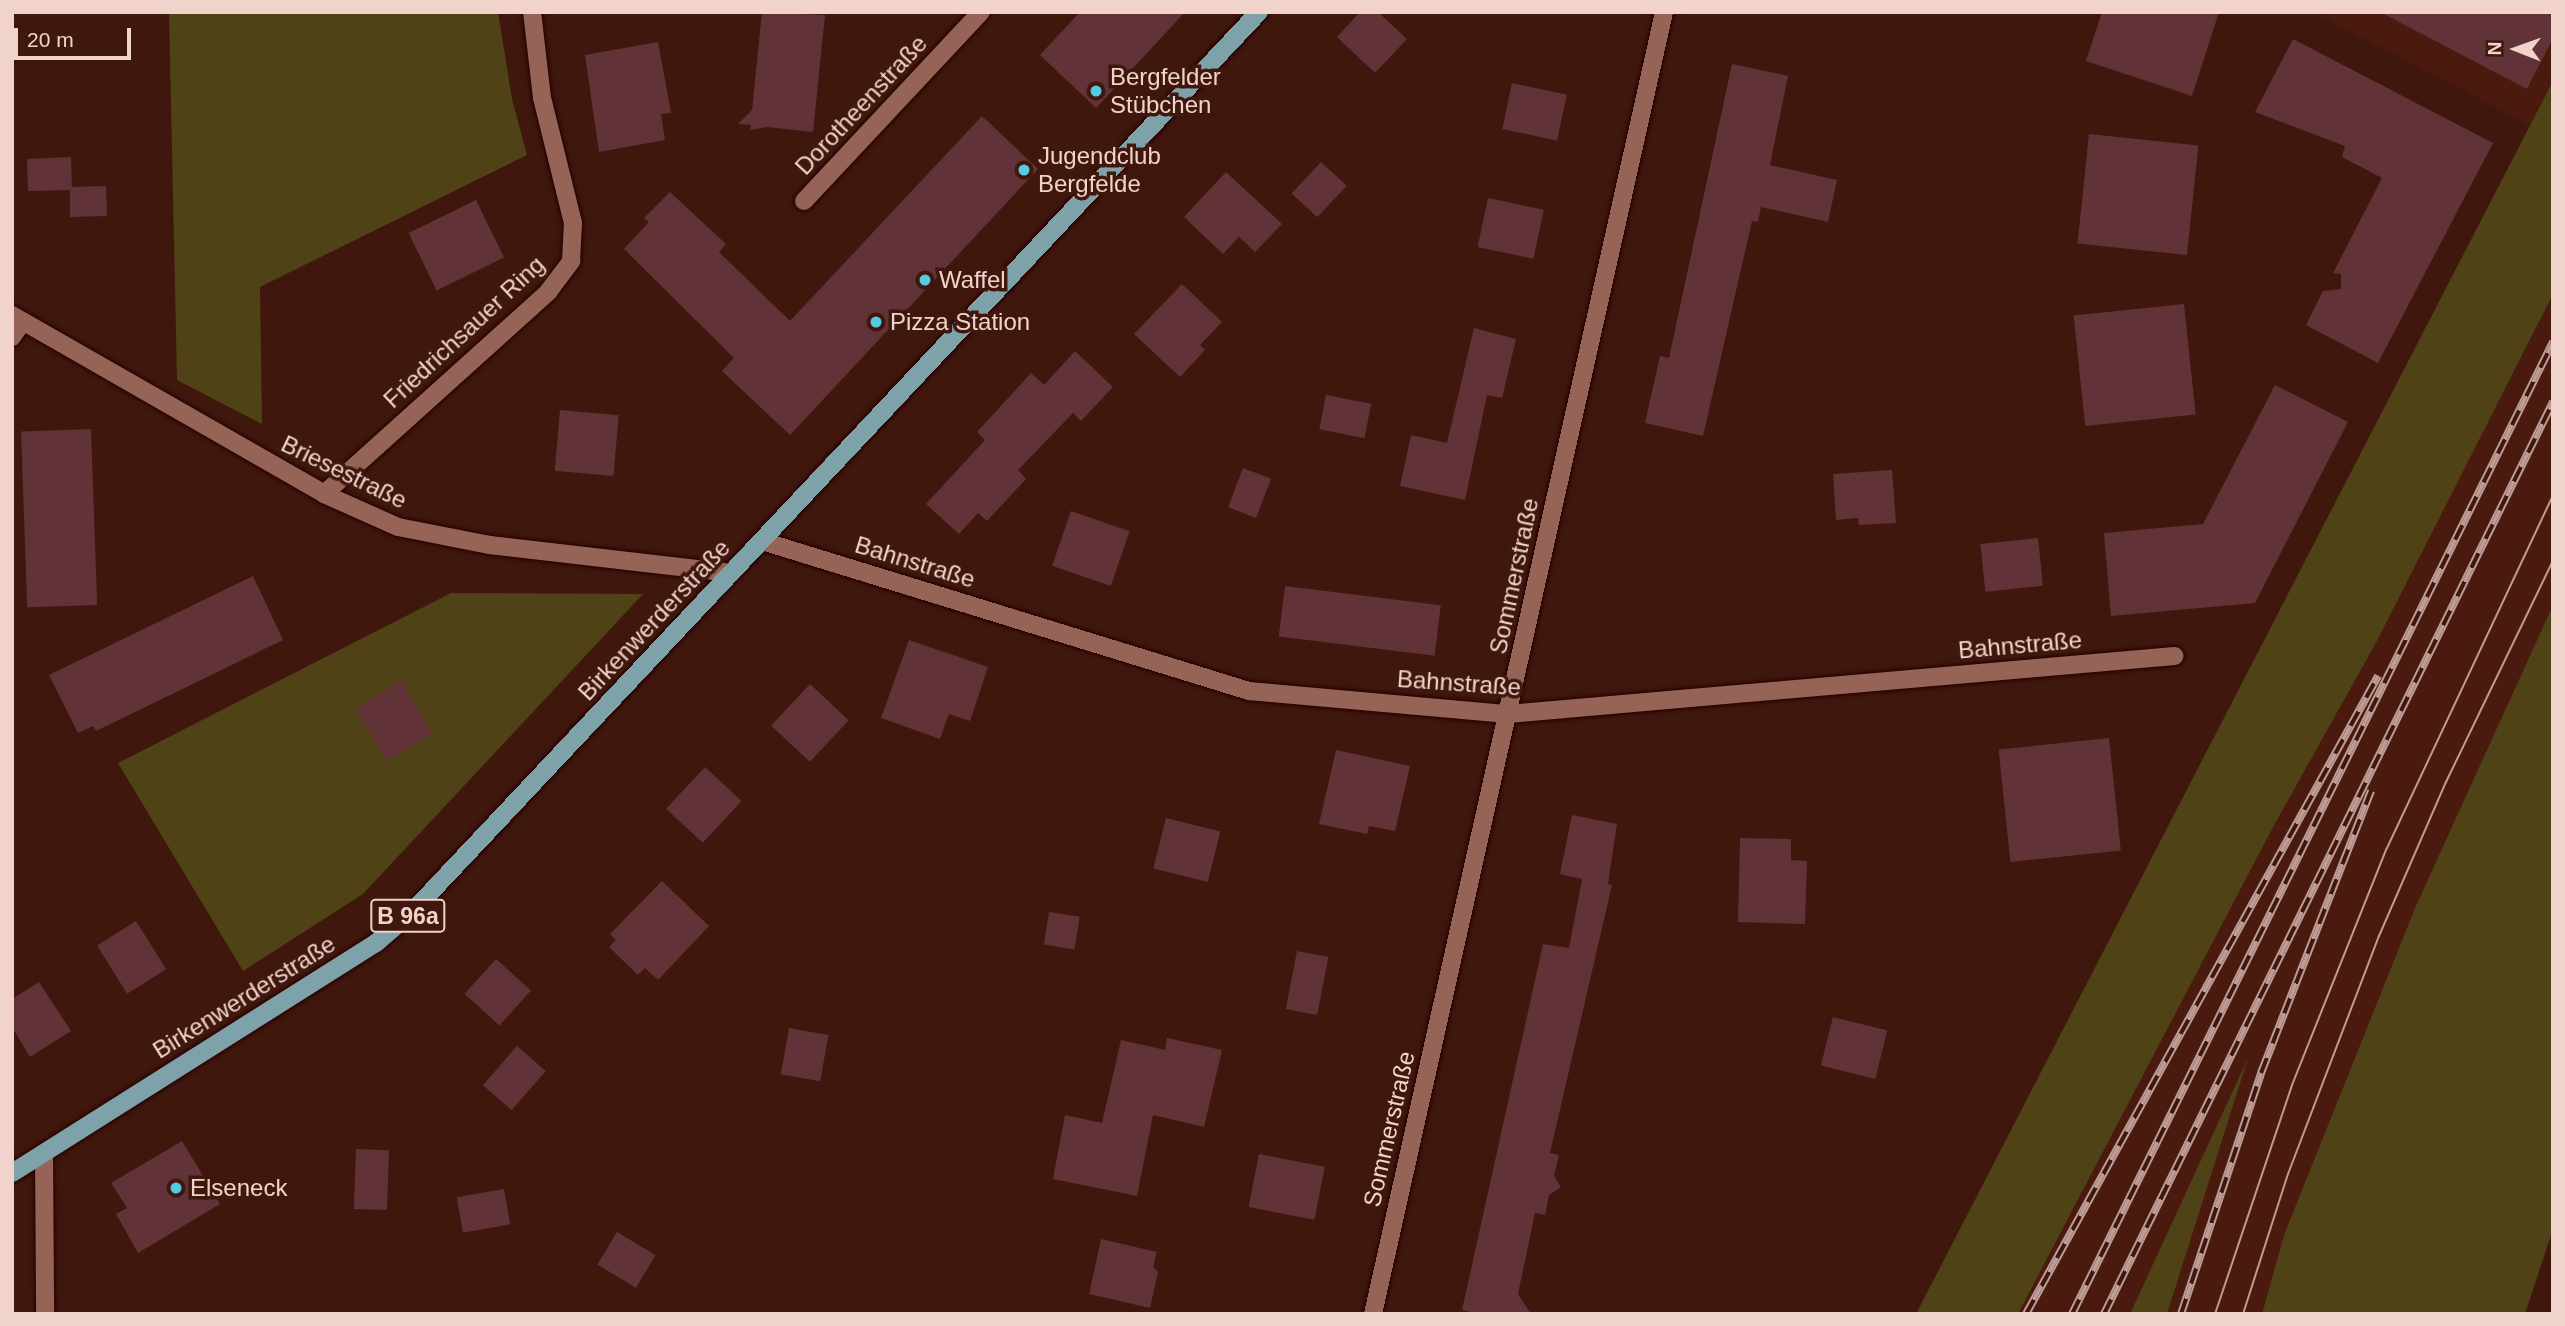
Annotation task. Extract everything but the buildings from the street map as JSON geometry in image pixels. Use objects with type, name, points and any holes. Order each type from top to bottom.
[{"type":"main road","name":"Birkenwerderstraße","points":[[12,1173],[395,928],[1259,12]]},
{"type":"street","name":"Friedrichsauer Ring","points":[[324,494],[548,292],[571,261],[573,223],[542,98],[532,12]]},
{"type":"street","name":"Dorotheenstraße","points":[[804,201],[981,12]]},
{"type":"street","name":"Sommerstraße","points":[[1373,1314],[1664,12]]},
{"type":"street","name":"Briesestraße","points":[[18,318],[324,494],[398,527],[456,540],[731,573]]},
{"type":"street","points":[[12,337],[18,318]]},
{"type":"street","name":"Bahnstraße","points":[[762,541],[1249,691],[1508,714],[2174,656]]},
{"type":"street","points":[[44,1153],[45,1314]]},
{"type":"shaded area","points":[[169,12],[498,12],[512,99],[527,155],[260,287],[262,424],[177,380]]},
{"type":"shaded area","points":[[2313,12],[2553,12],[2553,81],[2530,125]]},
{"type":"shaded area","points":[[2553,81],[2553,294],[2377,641],[2272,829],[2018,1314],[1916,1314]]},
{"type":"shaded area","points":[[2553,294],[2553,605],[2415,908],[2284,1235],[2262,1314],[2167,1314],[2245,1065],[2130,1314],[2018,1314],[2272,829],[2377,641]]},
{"type":"shaded area","points":[[451,593],[643,594],[363,894],[243,971],[118,763]]},
{"type":"shaded area","points":[[2553,605],[2553,1229],[2525,1314],[2262,1314],[2284,1235],[2415,908]]},
{"type":"shaded area","points":[[2248,1058],[2167,1314],[2130,1314]]},
{"type":"tram line","points":[[2215,1314],[2292,1085],[2387,848],[2553,495]]},
{"type":"tram line","points":[[2243,1314],[2288,1174],[2379,936],[2446,782],[2553,561]]},
{"type":"railway","points":[[2072,1314],[2553,342]]},
{"type":"railway","points":[[2104,1314],[2553,402]]},
{"type":"railway","points":[[2026,1314],[2378,676]]},
{"type":"railway","points":[[2181,1314],[2261,1073],[2371,791]]},
{"type":"place","name":"Bergfelder Stübchen","points":[[1096,91]]},
{"type":"place","name":"Jugendclub Bergfelde","points":[[1024,170]]},
{"type":"place","name":"Waffel","points":[[925,280]]},
{"type":"place","name":"Pizza Station","points":[[876,322]]},
{"type":"place","name":"Elseneck","points":[[176,1188]]}]
